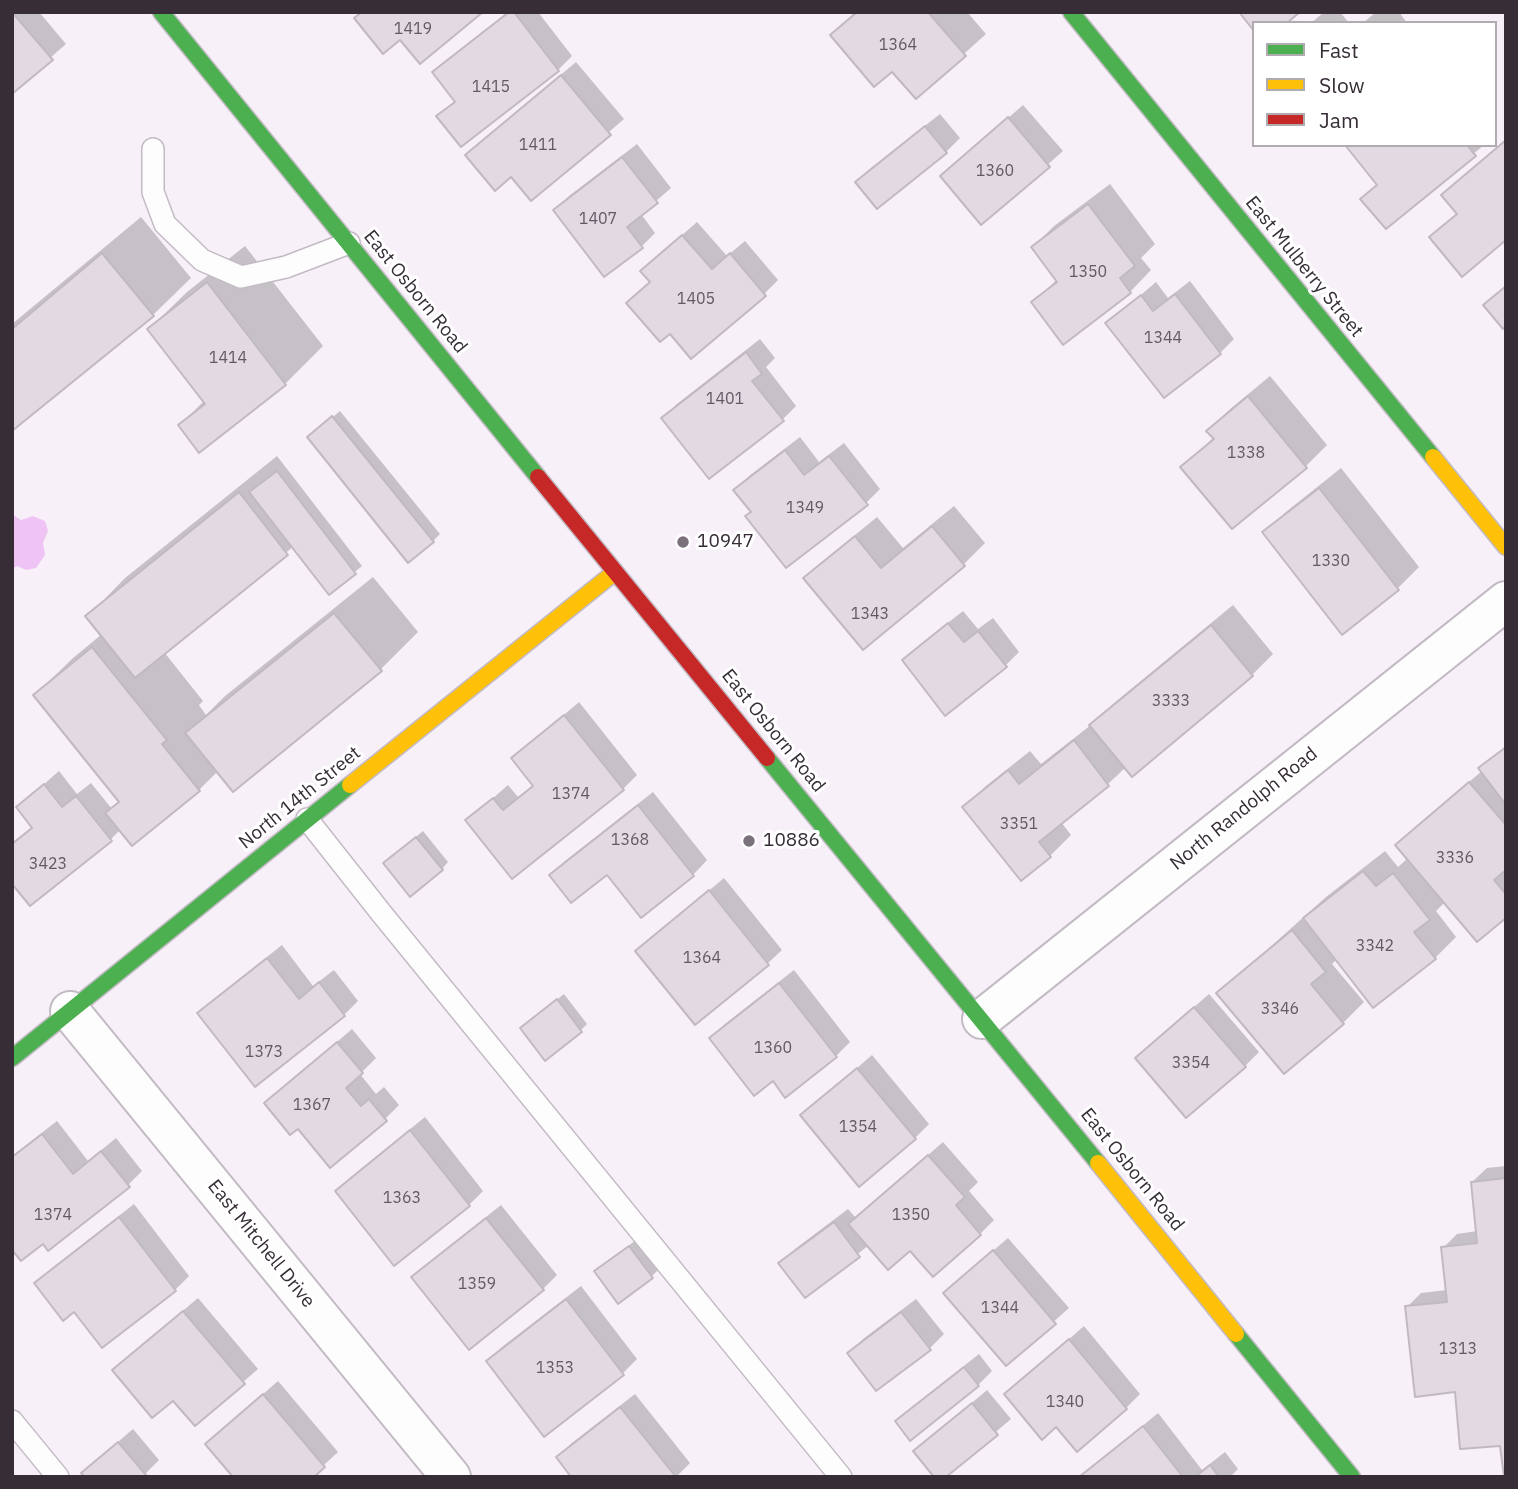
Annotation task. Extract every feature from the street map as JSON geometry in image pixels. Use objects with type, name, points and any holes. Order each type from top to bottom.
[{"type":"main road","name":"East Osborn Road","points":[[161,12],[1352,1477]]},
{"type":"main road","name":"East Mulberry Street","points":[[1071,12],[1506,547]]},
{"type":"main road","name":"North 14th Street","points":[[12,1058],[615,572]]},
{"type":"street","name":"North Randolph Road","points":[[982,1019],[1506,601]]},
{"type":"street","name":"East Mitchell Drive","points":[[70,1011],[451,1477]]},
{"type":"lane","points":[[153,149],[153,192],[166,224],[202,260],[241,276],[286,267],[349,243]]},
{"type":"lane","points":[[307,819],[841,1477]]},
{"type":"lane","points":[[12,1421],[58,1477]]},
{"type":"shaded area","points":[[12,514],[21,520],[33,516],[45,521],[48,531],[43,543],[45,555],[36,568],[26,570],[17,566],[12,569]]},
{"type":"building","points":[[12,12],[53,60],[12,94]]},
{"type":"building","points":[[362,12],[483,12],[420,64],[400,40],[383,54],[354,18]]},
{"type":"building","points":[[509,12],[514,12],[559,71],[461,147],[436,116],[455,102],[432,72]]},
{"type":"building","points":[[857,12],[928,12],[966,56],[916,99],[892,72],[874,87],[830,35]]},
{"type":"building","points":[[1239,12],[1300,12],[1289,21],[1252,21],[1252,28]]},
{"type":"building","points":[[561,75],[611,135],[531,201],[511,177],[495,191],[465,155]]},
{"type":"building","points":[[1008,117],[1050,167],[981,225],[940,176]]},
{"type":"building","points":[[925,126],[947,153],[877,209],[855,182]]},
{"type":"building","points":[[1506,140],[1506,240],[1462,277],[1429,237],[1457,214],[1441,195]]},
{"type":"building","points":[[1347,147],[1469,147],[1476,156],[1386,229],[1360,199],[1377,185]]},
{"type":"building","points":[[622,157],[658,203],[627,227],[643,248],[604,277],[553,210]]},
{"type":"building","points":[[1088,204],[1135,266],[1120,278],[1131,293],[1063,345],[1031,302],[1057,282],[1031,247]]},
{"type":"building","points":[[682,235],[712,269],[730,253],[766,296],[691,359],[670,334],[660,342],[626,303],[650,282],[640,271]]},
{"type":"building","points":[[102,253],[154,316],[12,431],[12,329]]},
{"type":"building","points":[[207,282],[286,385],[199,453],[178,425],[205,404],[147,329]]},
{"type":"building","points":[[1506,286],[1506,326],[1503,329],[1483,305]]},
{"type":"building","points":[[1175,294],[1221,354],[1164,398],[1105,323],[1141,295],[1153,311]]},
{"type":"building","points":[[746,352],[762,374],[752,381],[784,421],[709,479],[661,418]]},
{"type":"building","points":[[1248,396],[1307,468],[1232,529],[1180,467],[1214,439],[1206,431]]},
{"type":"building","points":[[332,416],[434,542],[408,563],[307,437]]},
{"type":"building","points":[[785,450],[804,475],[829,456],[868,505],[786,568],[745,516],[751,512],[733,490]]},
{"type":"building","points":[[277,471],[356,574],[329,595],[249,492]]},
{"type":"building","points":[[1319,488],[1399,590],[1342,635],[1262,532]]},
{"type":"building","points":[[239,492],[288,555],[135,678],[85,616]]},
{"type":"building","points":[[932,526],[965,566],[863,650],[803,578],[855,536],[881,568]]},
{"type":"building","points":[[334,613],[382,671],[233,792],[185,733]]},
{"type":"building","points":[[948,623],[964,642],[978,631],[1007,667],[945,716],[902,660]]},
{"type":"building","points":[[1211,625],[1253,676],[1132,777],[1089,725]]},
{"type":"building","points":[[92,647],[167,740],[162,744],[200,791],[132,846],[105,813],[119,802],[33,695]]},
{"type":"building","points":[[564,715],[624,790],[512,879],[465,820],[493,798],[503,810],[533,786],[511,758]]},
{"type":"building","points":[[1074,740],[1109,786],[1039,842],[1051,857],[1021,881],[962,807],[1008,770],[1019,784]]},
{"type":"building","points":[[1506,747],[1506,805],[1478,768]]},
{"type":"building","points":[[1469,782],[1506,825],[1506,870],[1494,880],[1506,894],[1506,918],[1477,942],[1395,845]]},
{"type":"building","points":[[44,784],[62,807],[76,796],[112,841],[30,906],[12,884],[12,844],[32,828],[16,807]]},
{"type":"building","points":[[638,805],[694,876],[641,918],[607,875],[571,903],[549,875]]},
{"type":"building","points":[[416,837],[443,870],[410,897],[383,863]]},
{"type":"building","points":[[1363,871],[1376,886],[1393,873],[1430,920],[1414,932],[1436,959],[1373,1008],[1303,918]]},
{"type":"building","points":[[709,890],[769,965],[695,1025],[635,951]]},
{"type":"building","points":[[1292,930],[1326,972],[1311,984],[1344,1024],[1284,1074],[1216,993]]},
{"type":"building","points":[[267,958],[299,999],[319,982],[345,1016],[255,1087],[197,1013]]},
{"type":"building","points":[[779,983],[837,1057],[785,1098],[773,1081],[754,1096],[709,1038]]},
{"type":"building","points":[[557,999],[582,1032],[545,1061],[520,1028]]},
{"type":"building","points":[[1194,1007],[1246,1067],[1186,1118],[1135,1058]]},
{"type":"building","points":[[337,1042],[363,1073],[346,1088],[361,1106],[369,1099],[387,1121],[330,1168],[298,1129],[290,1135],[264,1103]]},
{"type":"building","points":[[857,1068],[916,1139],[859,1187],[800,1115]]},
{"type":"building","points":[[410,1130],[470,1206],[394,1266],[335,1191]]},
{"type":"building","points":[[42,1134],[73,1174],[101,1151],[130,1187],[48,1251],[43,1244],[21,1261],[12,1250],[12,1157]]},
{"type":"building","points":[[928,1155],[965,1197],[956,1205],[981,1235],[933,1277],[910,1251],[888,1270],[848,1224]]},
{"type":"building","points":[[1506,1178],[1504,1477],[1500,1446],[1460,1449],[1455,1392],[1415,1397],[1405,1306],[1447,1302],[1441,1247],[1477,1243],[1471,1182]]},
{"type":"building","points":[[119,1217],[176,1291],[102,1348],[74,1312],[63,1321],[34,1283]]},
{"type":"building","points":[[486,1218],[544,1290],[469,1350],[411,1277]]},
{"type":"building","points":[[834,1222],[860,1257],[805,1298],[778,1263]]},
{"type":"building","points":[[629,1246],[653,1278],[618,1304],[594,1271]]},
{"type":"building","points":[[993,1250],[1056,1324],[1006,1366],[943,1293]]},
{"type":"building","points":[[566,1299],[624,1375],[544,1437],[486,1361]]},
{"type":"building","points":[[183,1311],[245,1384],[195,1426],[173,1401],[152,1418],[112,1370]]},
{"type":"building","points":[[901,1312],[931,1350],[876,1391],[847,1353]]},
{"type":"building","points":[[1069,1339],[1127,1409],[1077,1452],[1056,1427],[1042,1440],[1004,1394]]},
{"type":"building","points":[[964,1367],[979,1386],[910,1441],[895,1421]]},
{"type":"building","points":[[263,1394],[325,1467],[314,1477],[233,1477],[205,1444]]},
{"type":"building","points":[[972,1403],[998,1435],[946,1477],[934,1477],[913,1451]]},
{"type":"building","points":[[620,1407],[676,1477],[571,1477],[556,1457]]},
{"type":"building","points":[[1143,1426],[1183,1477],[1079,1477]]},
{"type":"building","points":[[118,1442],[146,1475],[144,1477],[85,1477],[81,1473]]},
{"type":"building","points":[[1210,1465],[1219,1477],[1195,1477]]},
{"type":"traffic: fast","points":[[161,12],[538,477]]},
{"type":"traffic: fast","points":[[1071,12],[1433,457]]},
{"type":"traffic: fast","points":[[767,758],[1098,1163]]},
{"type":"traffic: fast","points":[[12,1058],[350,785]]},
{"type":"traffic: fast","points":[[1236,1334],[1352,1477]]},
{"type":"traffic: slow","points":[[1433,457],[1506,547]]},
{"type":"traffic: slow","points":[[350,785],[615,572]]},
{"type":"traffic: slow","points":[[1098,1163],[1236,1334]]},
{"type":"traffic: jam","points":[[538,477],[767,758]]},
{"type":"place","name":"10947","points":[[683,542]]},
{"type":"place","name":"10886","points":[[749,841]]}]
